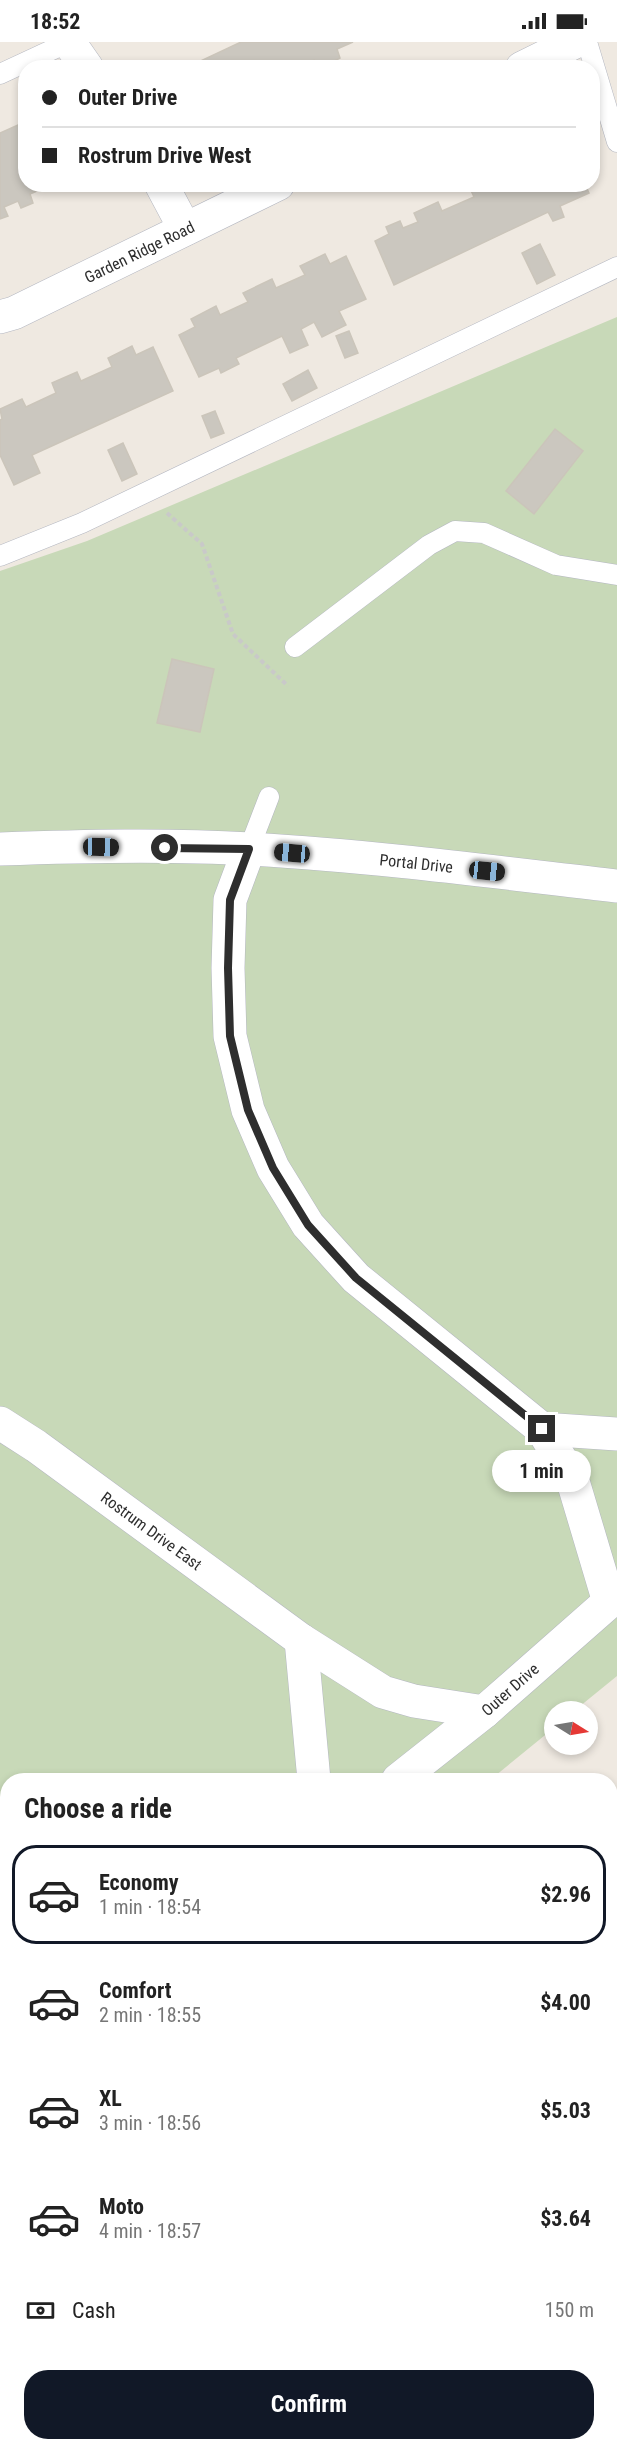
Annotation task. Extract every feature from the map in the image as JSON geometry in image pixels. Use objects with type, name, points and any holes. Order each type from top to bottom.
[{"type":"street","points":[[69,42],[81,60]]},
{"type":"street","points":[[538,60],[575,42]]},
{"type":"street","points":[[165,192],[185,229]]},
{"type":"street","name":"Garden Ridge Road","points":[[0,316],[14,313],[261,192]]},
{"type":"street","points":[[0,849],[80,846],[249,849],[230,900],[228,968],[230,1036],[248,1110],[273,1168],[308,1225],[356,1278],[542,1429],[572,1478],[613,1598]]},
{"type":"street","name":"Portal Drive","points":[[249,849],[444,866],[617,886]]},
{"type":"street","name":"Rostrum Drive East","points":[[0,1423],[36,1446],[301,1640],[384,1692],[414,1701],[484,1712]]},
{"type":"street","points":[[542,1429],[617,1434]]},
{"type":"street","name":"Outer Drive","points":[[407,1773],[484,1712],[613,1598]]},
{"type":"street","points":[[301,1640],[313,1773]]},
{"type":"lane","points":[[30,60],[69,42]]},
{"type":"lane","points":[[587,42],[592,60]]},
{"type":"lane","points":[[0,74],[18,66]]},
{"type":"lane","points":[[600,85],[617,142]]},
{"type":"lane","points":[[0,556],[82,523],[617,267]]},
{"type":"lane","points":[[295,647],[429,545],[454,531],[484,533],[556,565],[617,575]]},
{"type":"lane","points":[[249,849],[268,797]]},
{"type":"path","points":[[144,493],[202,544],[233,634],[288,686]]},
{"type":"green space","points":[[617,317],[617,1676],[586,1701],[544,1701],[544,1736],[499,1773],[0,1773],[0,571],[87,541]]},
{"type":"building","points":[[241,42],[353,42],[337,49],[340,58],[336,60],[203,60]]},
{"type":"building","points":[[18,125],[18,192],[35,192],[30,194],[33,203],[21,208],[18,201],[4,207],[8,216],[0,219],[0,133]]},
{"type":"building","points":[[472,192],[589,193],[560,206],[564,217],[553,221],[548,212],[394,285],[375,241],[389,234],[386,227],[400,221],[403,228],[418,222],[414,213],[438,202],[442,211],[474,197]]},
{"type":"building","points":[[540,244],[555,275],[537,284],[522,253]]},
{"type":"building","points":[[325,254],[330,264],[346,256],[366,299],[339,311],[346,325],[322,337],[314,322],[301,329],[308,345],[290,353],[282,336],[236,358],[239,364],[221,373],[219,368],[199,377],[179,335],[195,327],[191,319],[216,306],[220,315],[248,302],[243,293],[272,279],[276,288],[305,275],[300,266]]},
{"type":"building","points":[[349,331],[358,353],[345,358],[336,336]]},
{"type":"building","points":[[132,346],[136,355],[153,347],[173,391],[32,455],[40,473],[14,485],[0,455],[0,420],[2,419],[0,409],[22,399],[26,407],[56,393],[52,383],[77,372],[81,381],[112,367],[108,358]]},
{"type":"building","points":[[308,370],[317,388],[292,401],[283,384]]},
{"type":"building","points":[[215,411],[224,433],[211,438],[202,416]]},
{"type":"building","points":[[555,429],[583,451],[534,514],[506,491]]},
{"type":"building","points":[[123,443],[137,474],[122,481],[108,450]]},
{"type":"building","points":[[172,659],[214,669],[200,732],[157,723]]},
{"type":"route","points":[[165,848],[249,849],[230,900],[228,968],[230,1036],[248,1110],[273,1168],[308,1225],[356,1278],[542,1429]]}]
